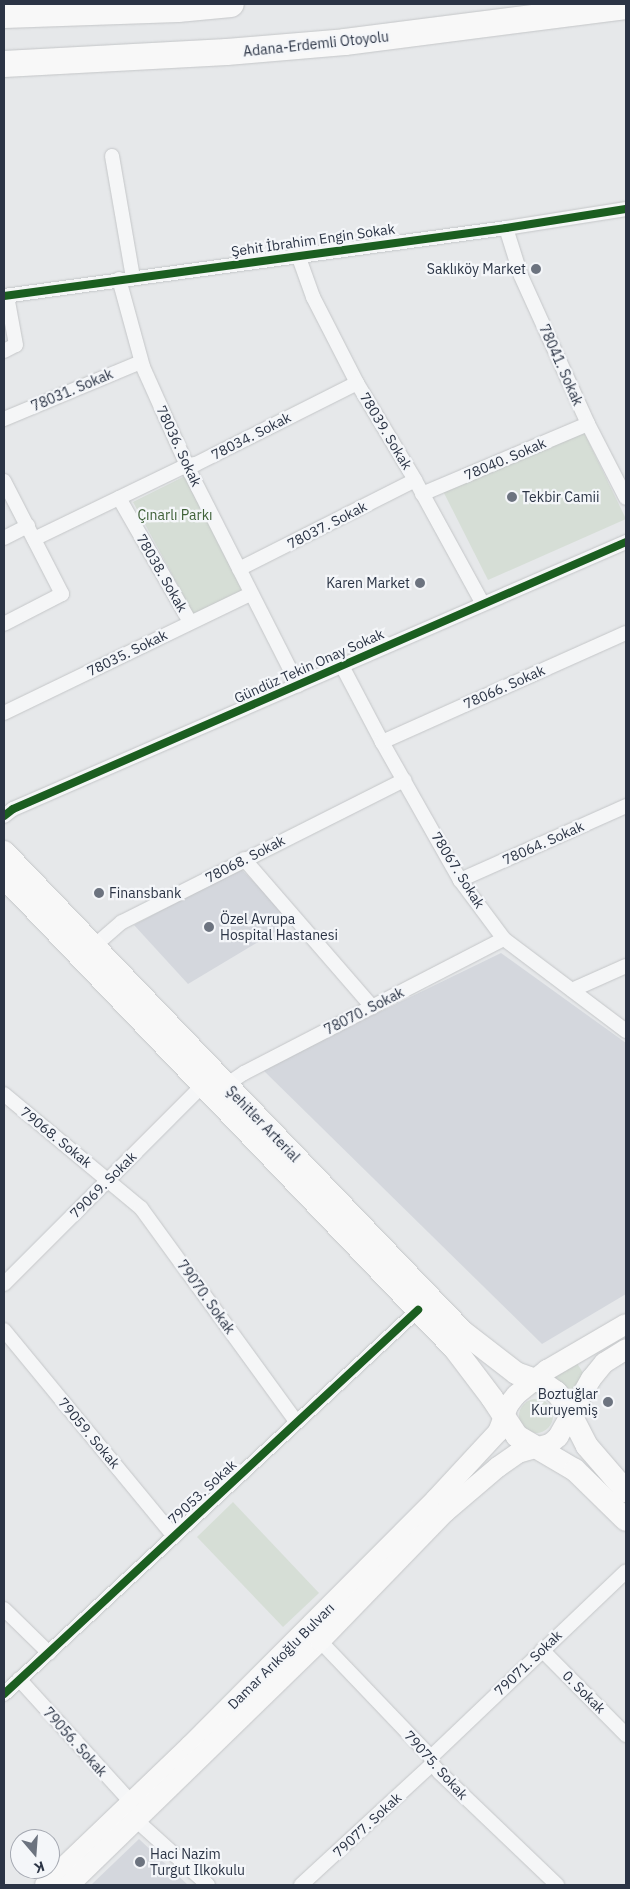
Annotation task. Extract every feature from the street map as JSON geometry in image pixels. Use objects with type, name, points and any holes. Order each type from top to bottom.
[{"type":"highway","points":[[4,15],[231,4]]},
{"type":"highway","name":"Adana-Erdemli Otoyolu","points":[[4,64],[227,52],[346,42],[626,6]]},
{"type":"main road","name":"Şehitler Arterial","points":[[4,852],[93,948],[463,1332],[509,1368],[534,1380]]},
{"type":"main road","name":"Şehitler Arterial","points":[[4,877],[418,1310],[464,1360],[504,1417]]},
{"type":"main road","points":[[626,1324],[547,1370],[509,1404],[504,1417],[517,1436],[575,1470],[626,1520]]},
{"type":"main road","points":[[537,1448],[550,1444],[558,1437],[591,1379],[604,1363],[626,1349]]},
{"type":"main road","points":[[534,1380],[556,1392],[588,1446],[626,1491]]},
{"type":"main road","name":"Damar Arıkoğlu Bulvarı","points":[[69,1885],[134,1812],[435,1500],[498,1432],[504,1417]]},
{"type":"main road","name":"Damar Arıkoğlu Bulvarı","points":[[45,1885],[134,1812],[320,1641],[445,1512],[498,1467],[518,1453],[537,1448]]},
{"type":"street","points":[[112,156],[133,278]]},
{"type":"street","name":"Şehit İbrahim Engin Sokak","points":[[6,296],[119,279],[506,228],[626,209]]},
{"type":"street","name":"78041. Sokak","points":[[506,228],[521,276],[588,424],[626,498]]},
{"type":"street","name":"78039. Sokak","points":[[298,255],[313,297],[357,383],[415,480],[483,604]]},
{"type":"street","name":"78036. Sokak","points":[[119,279],[140,362],[187,465],[250,594],[298,686]]},
{"type":"street","points":[[4,351],[16,346],[6,296]]},
{"type":"street","name":"78031. Sokak","points":[[4,419],[140,362]]},
{"type":"street","name":"78034. Sokak","points":[[34,539],[187,465],[196,464],[357,383]]},
{"type":"street","name":"78040. Sokak","points":[[422,494],[588,424]]},
{"type":"street","name":"78037. Sokak","points":[[239,570],[415,480]]},
{"type":"street","points":[[4,481],[62,594],[4,624]]},
{"type":"street","name":"78038. Sokak","points":[[119,498],[190,622]]},
{"type":"street","points":[[4,538],[28,526]]},
{"type":"street","name":"Gündüz Tekin Onay Sokak","points":[[4,816],[13,808],[298,686],[626,542]]},
{"type":"street","name":"78035. Sokak","points":[[4,714],[250,594]]},
{"type":"street","name":"78066. Sokak","points":[[382,742],[626,633]]},
{"type":"street","name":"78067. Sokak","points":[[342,666],[382,742],[460,880],[504,939],[626,1031]]},
{"type":"street","name":"78068. Sokak","points":[[93,948],[122,922],[404,780]]},
{"type":"street","name":"78064. Sokak","points":[[460,880],[626,806]]},
{"type":"street","points":[[244,859],[372,1007]]},
{"type":"street","name":"78070. Sokak","points":[[226,1085],[244,1073],[504,939]]},
{"type":"street","points":[[572,990],[626,966]]},
{"type":"street","name":"79069. Sokak","points":[[4,1284],[202,1086]]},
{"type":"street","name":"79068. Sokak","points":[[4,1094],[108,1180]]},
{"type":"street","name":"79070. Sokak","points":[[108,1180],[142,1208],[296,1421]]},
{"type":"street","name":"79053. Sokak","points":[[4,1694],[296,1421],[418,1310]]},
{"type":"street","name":"79059. Sokak","points":[[4,1330],[174,1536]]},
{"type":"street","name":"79071. Sokak","points":[[431,1761],[542,1650],[626,1570]]},
{"type":"street","points":[[4,1609],[48,1653]]},
{"type":"street","name":"79075. Sokak","points":[[320,1641],[431,1761],[557,1885]]},
{"type":"street","name":"0. Sokak","points":[[542,1650],[626,1735]]},
{"type":"street","name":"79056. Sokak","points":[[19,1680],[134,1812],[208,1885]]},
{"type":"street","name":"79077. Sokak","points":[[301,1885],[431,1761]]},
{"type":"shaded area","name":"Özel Avrupa Hospital Hastanesi","points":[[240,868],[293,921],[188,984],[134,925]]},
{"type":"shaded area","points":[[501,953],[626,1043],[626,1294],[542,1344],[262,1069]]},
{"type":"shaded area","name":"Haci Nazim Turgut Ilkokulu","points":[[139,1839],[188,1885],[91,1885]]},
{"type":"green space","points":[[581,426],[626,519],[488,580],[443,491]]},
{"type":"green space","name":"Çınarlı Parkı","points":[[189,474],[246,589],[194,615],[133,502]]},
{"type":"green space","points":[[577,1363],[583,1373],[572,1392],[552,1376]]},
{"type":"green space","points":[[536,1399],[543,1400],[548,1404],[552,1409],[552,1423],[548,1428],[543,1432],[536,1433],[529,1432],[524,1428],[520,1423],[519,1416],[520,1409],[524,1404],[529,1400]]},
{"type":"green space","points":[[233,1502],[319,1593],[283,1627],[197,1537]]},
{"type":"cycle path","points":[[4,296],[506,228],[626,209]]},
{"type":"cycle path","points":[[4,816],[13,809],[626,542]]},
{"type":"cycle path","points":[[4,1694],[418,1310]]},
{"type":"place","name":"Saklıköy Market","points":[[536,269]]},
{"type":"place","name":"Tekbir Camii","points":[[512,497]]},
{"type":"place","name":"Karen Market","points":[[420,583]]},
{"type":"place","name":"Finansbank","points":[[99,893]]},
{"type":"place","name":"Özel Avrupa Hospital Hastanesi","points":[[209,927]]},
{"type":"place","name":"Boztuğlar Kuruyemiş","points":[[608,1402]]},
{"type":"place","name":"Haci Nazim Turgut Ilkokulu","points":[[140,1862]]}]
